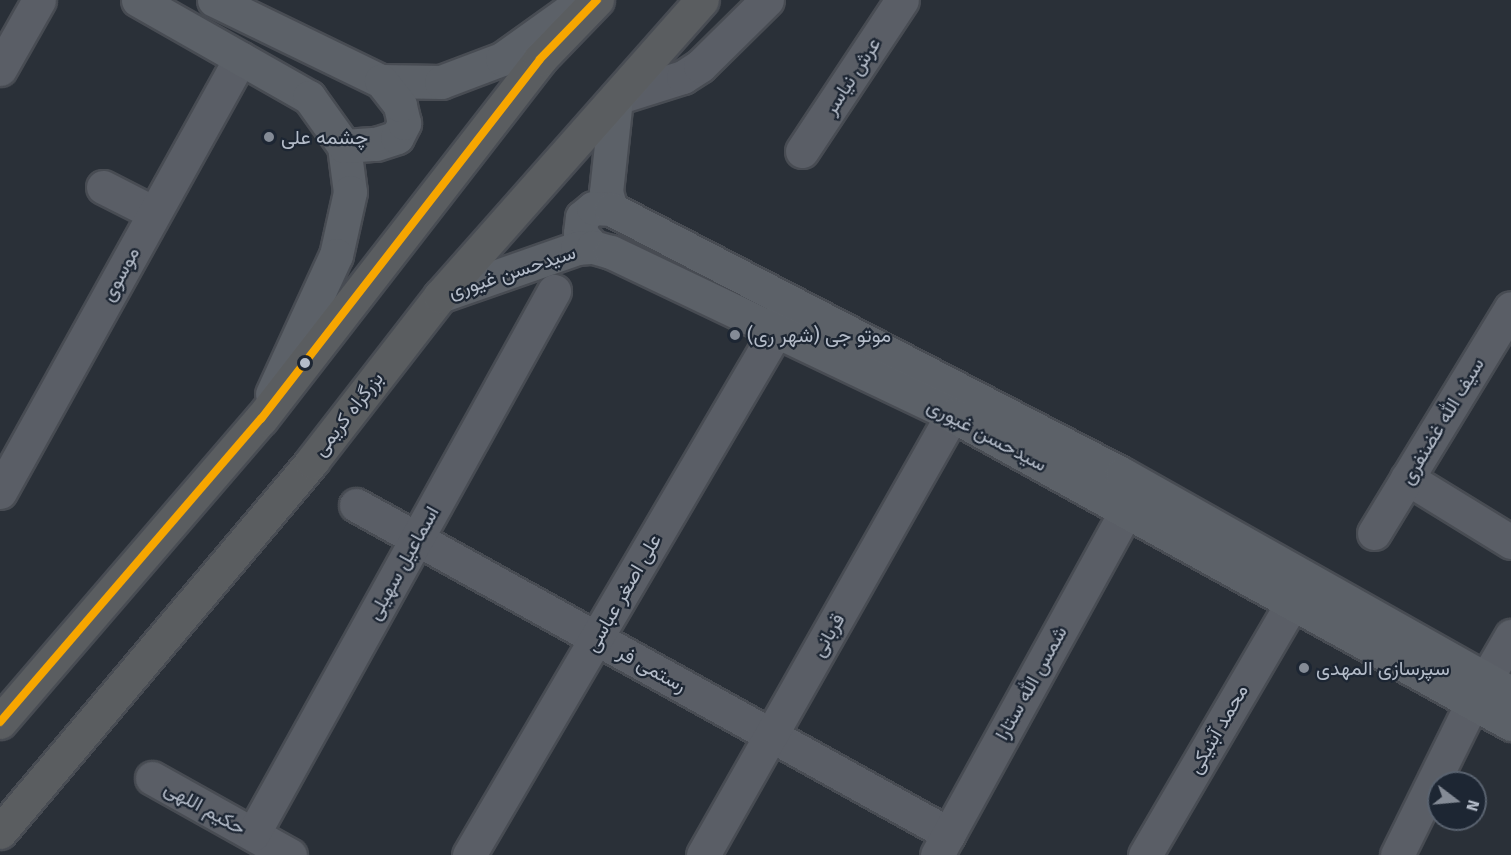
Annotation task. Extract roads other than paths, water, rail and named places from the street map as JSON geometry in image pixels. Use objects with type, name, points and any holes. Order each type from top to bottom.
[{"type":"highway","points":[[0,723],[261,419],[540,58],[597,0]]},
{"type":"highway","name":"بزرگراه کریمی","points":[[0,832],[312,460],[440,296],[702,0]]},
{"type":"main road","points":[[138,0],[309,97],[344,146],[350,192],[336,255],[261,419]]},
{"type":"main road","points":[[381,81],[441,82],[502,59],[584,0]]},
{"type":"main road","points":[[224,2],[381,81],[400,105],[404,123],[397,137],[376,144],[344,146]]},
{"type":"main road","points":[[593,247],[580,232],[582,217],[593,208],[611,209],[606,192],[616,98]]},
{"type":"main road","name":"سیدحسن غیوری","points":[[611,209],[1122,474],[1490,692],[1511,724]]},
{"type":"main road","name":"سیدحسن غیوری","points":[[440,296],[577,248],[593,247],[952,415],[1292,603],[1490,692]]},
{"type":"street","points":[[0,69],[39,0]]},
{"type":"street","points":[[616,98],[683,76],[700,66],[767,0]]},
{"type":"street","name":"عرش نیاسر","points":[[802,151],[902,0]]},
{"type":"street","name":"موسوی","points":[[0,492],[241,58]]},
{"type":"street","points":[[103,187],[154,213]]},
{"type":"street","name":"اسماعیل سهیلی","points":[[253,834],[554,291]]},
{"type":"street","name":"سیف الله غضنفری","points":[[1374,533],[1511,308]]},
{"type":"street","name":"علی اصغر عباسی","points":[[469,855],[776,331]]},
{"type":"street","name":"قربانی","points":[[704,855],[952,415]]},
{"type":"street","points":[[1407,478],[1511,542]]},
{"type":"street","name":"رستمی فر","points":[[356,505],[771,735],[943,844]]},
{"type":"street","name":"شمس الله ستارا","points":[[943,844],[1126,511]]},
{"type":"street","name":"محمد آبنیکی","points":[[1145,855],[1292,603]]},
{"type":"street","points":[[1397,855],[1490,692],[1511,636]]},
{"type":"street","name":"حکیم اللهی","points":[[152,778],[290,855]]},
{"type":"place","name":"چشمه علی","points":[[269,137]]},
{"type":"place","name":"موتو جی (شهر ری)","points":[[735,335]]},
{"type":"place","name":"سپرسازی المهدی","points":[[1304,668]]}]
